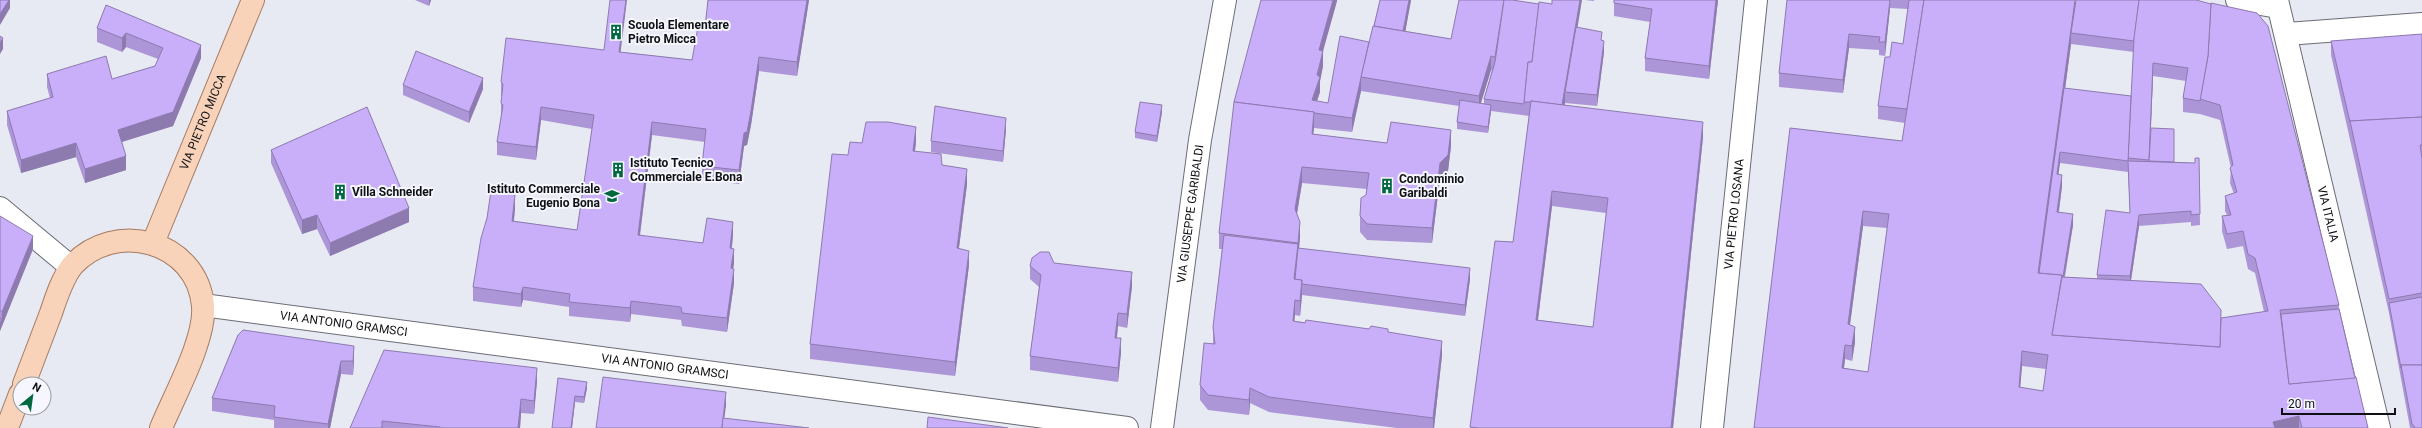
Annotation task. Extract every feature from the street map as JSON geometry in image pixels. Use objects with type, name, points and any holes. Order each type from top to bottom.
[{"type":"main road","name":"VIA PIETRO MICCA","points":[[154,243],[253,0]]},
{"type":"main road","points":[[27,376],[59,290],[71,267],[83,256],[98,246],[115,241],[134,240],[154,243],[174,255],[190,272],[199,288],[203,305],[202,326],[196,346],[161,428]]},
{"type":"main road","points":[[7,428],[12,415]]},
{"type":"street","name":"VIA GIUSEPPE GARIBALDI","points":[[1162,428],[1200,140],[1225,0]]},
{"type":"street","name":"VIA PIETRO LOSANA","points":[[1712,428],[1756,0]]},
{"type":"street","points":[[2237,0],[2277,3]]},
{"type":"street","name":"VIA ITALIA","points":[[2277,3],[2286,34],[2379,428]]},
{"type":"street","points":[[2286,34],[2422,24]]},
{"type":"street","points":[[0,208],[71,267]]},
{"type":"street","name":"VIA ANTONIO GRAMSCI","points":[[203,305],[1126,428]]},
{"type":"building","points":[[0,0],[9,0],[0,14]]},
{"type":"building","name":"Istituto Tecnico Commerciale E.Bona","points":[[610,0],[626,0],[619,52],[692,60],[698,27],[705,27],[708,0],[807,0],[797,62],[759,57],[751,111],[747,132],[744,133],[739,170],[702,166],[706,129],[652,122],[638,235],[703,243],[707,218],[733,222],[730,248],[734,249],[731,268],[734,269],[727,318],[682,313],[681,307],[631,301],[630,308],[569,302],[570,294],[523,287],[521,294],[473,287],[491,191],[515,195],[512,221],[577,230],[594,115],[541,107],[536,147],[497,142],[503,105],[501,103],[503,84],[501,82],[506,38],[604,50]]},
{"type":"building","points":[[1261,0],[1333,0],[1319,50],[1323,51],[1317,75],[1320,77],[1312,100],[1328,103],[1340,36],[1369,42],[1352,118],[1234,102]]},
{"type":"building","points":[[1380,0],[1409,0],[1403,31],[1374,26]]},
{"type":"building","points":[[1459,0],[1504,0],[1495,57],[1491,56],[1479,96],[1361,77],[1373,26],[1451,39]]},
{"type":"building","points":[[1504,0],[1539,4],[1532,62],[1528,62],[1524,104],[1484,99],[1495,62]]},
{"type":"building","points":[[1552,0],[1580,0],[1562,105],[1531,101],[1524,102],[1528,62],[1532,62],[1539,2],[1552,4]]},
{"type":"building","points":[[1614,0],[1716,0],[1709,66],[1645,58],[1652,9],[1614,3]]},
{"type":"building","points":[[1787,0],[1890,0],[1885,42],[1879,42],[1880,37],[1849,34],[1843,80],[1779,73]]},
{"type":"building","points":[[1909,0],[1924,0],[1907,109],[1878,106],[1885,57],[1890,57],[1892,42],[1903,44]]},
{"type":"building","points":[[1924,0],[2075,0],[2038,273],[2062,275],[2052,335],[2220,347],[2221,318],[2268,311],[2255,258],[2248,254],[2243,231],[2227,234],[2222,216],[2231,215],[2225,196],[2237,192],[2230,168],[2233,165],[2220,105],[2200,99],[2208,56],[2211,3],[2257,13],[2268,26],[2339,305],[2280,310],[2289,384],[2356,377],[2368,428],[2302,428],[2299,416],[2273,422],[2275,428],[1754,428],[1790,128],[1902,141]],"holes":[[[1863,211],[1889,214],[1868,372],[1842,368],[1845,345],[1852,346],[1855,327],[1848,324]],[[2022,351],[2048,355],[2043,391],[2019,387]]]},
{"type":"building","points":[[2076,0],[2139,0],[2134,41],[2071,33]]},
{"type":"building","points":[[2139,0],[2196,0],[2211,4],[2208,56],[2200,101],[2183,98],[2188,68],[2153,63],[2149,160],[2128,158],[2134,38]]},
{"type":"building","points":[[106,5],[201,45],[173,112],[118,130],[126,156],[85,169],[76,143],[21,160],[7,111],[53,97],[47,74],[106,56],[112,79],[155,66],[163,48],[126,33],[122,38],[97,28]]},
{"type":"building","points":[[1576,27],[1602,32],[1601,40],[1604,41],[1597,95],[1565,92]]},
{"type":"building","points":[[2422,34],[2422,117],[2350,122],[2331,41]]},
{"type":"building","points":[[0,36],[3,38],[0,43]]},
{"type":"building","points":[[416,51],[483,78],[469,112],[403,85]]},
{"type":"building","points":[[2064,88],[2131,96],[2128,161],[2060,152],[2057,174],[2062,175],[2057,212],[2073,214],[2063,277],[2062,275],[2039,273]]},
{"type":"building","points":[[1460,100],[1491,105],[1488,127],[1457,122]]},
{"type":"building","points":[[1531,101],[1703,122],[1671,428],[1470,427],[1495,241],[1513,242]],"holes":[[[1552,191],[1608,198],[1593,327],[1536,320]]]},
{"type":"building","points":[[1140,102],[1162,105],[1157,136],[1135,132]]},
{"type":"building","name":"Condominio Garibaldi","points":[[1234,102],[1314,112],[1312,134],[1387,143],[1391,122],[1451,130],[1448,155],[1440,163],[1432,228],[1367,224],[1360,216],[1361,198],[1366,195],[1369,173],[1302,167],[1295,209],[1300,222],[1298,243],[1219,233]]},
{"type":"building","points":[[935,106],[1006,118],[1003,151],[931,141]]},
{"type":"building","name":"Villa Schneider","points":[[367,107],[409,208],[330,243],[317,215],[302,220],[271,150]]},
{"type":"building","points":[[2422,117],[2422,145],[2420,145],[2422,159],[2422,293],[2389,299],[2350,121]]},
{"type":"building","points":[[866,122],[888,122],[916,127],[913,151],[941,154],[942,165],[967,169],[957,248],[969,251],[955,362],[810,344],[832,154],[848,155],[850,142],[862,143]]},
{"type":"building","points":[[2151,128],[2174,129],[2174,162],[2149,161]]},
{"type":"building","points":[[2195,158],[2199,158],[2200,214],[2191,215],[2191,211],[2139,215],[2130,276],[2097,275],[2106,210],[2130,213],[2128,161],[2195,163]]},
{"type":"building","points":[[0,216],[33,236],[2,312],[0,310]]},
{"type":"building","points":[[1224,235],[1298,244],[1294,279],[1302,280],[1300,301],[1295,300],[1293,321],[1305,323],[1306,320],[1369,329],[1371,326],[1388,329],[1388,332],[1442,341],[1433,418],[1269,397],[1250,388],[1249,400],[1208,395],[1200,385],[1204,343],[1215,344],[1213,327]]},
{"type":"building","points":[[1298,248],[1470,268],[1465,305],[1302,284],[1302,280],[1295,279]]},
{"type":"building","points":[[1040,252],[1049,252],[1054,263],[1132,272],[1127,314],[1118,313],[1115,338],[1121,338],[1118,368],[1030,356],[1041,275],[1030,266],[1032,258]]},
{"type":"building","points":[[2062,277],[2201,284],[2221,310],[2220,347],[2052,335]]},
{"type":"building","points":[[2422,297],[2422,365],[2401,365],[2401,368],[2389,303]]},
{"type":"building","points":[[2339,309],[2355,378],[2289,384],[2281,314]]},
{"type":"building","points":[[243,330],[354,346],[353,361],[341,361],[328,424],[274,417],[275,406],[212,398],[238,335]]},
{"type":"building","points":[[384,350],[537,368],[534,401],[521,399],[518,428],[440,428],[382,421],[382,428],[350,428]]},
{"type":"building","points":[[2401,365],[2422,365],[2422,428],[2415,428],[2412,424]]},
{"type":"building","points":[[603,377],[726,392],[722,428],[596,428]]},
{"type":"building","points":[[558,378],[587,382],[584,397],[575,396],[571,428],[552,428]]},
{"type":"building","points":[[928,417],[1008,428],[927,428]]},
{"type":"building","points":[[723,418],[809,428],[722,428]]},
{"type":"place","name":"Scuola Elementare Pietro Micca","points":[[616,32]]},
{"type":"place","name":"Istituto Tecnico Commerciale E.Bona","points":[[618,170]]},
{"type":"place","name":"Condominio Garibaldi","points":[[1387,186]]},
{"type":"place","name":"Villa Schneider","points":[[340,192]]},
{"type":"place","name":"Istituto Commerciale Eugenio Bona","points":[[612,196]]}]
